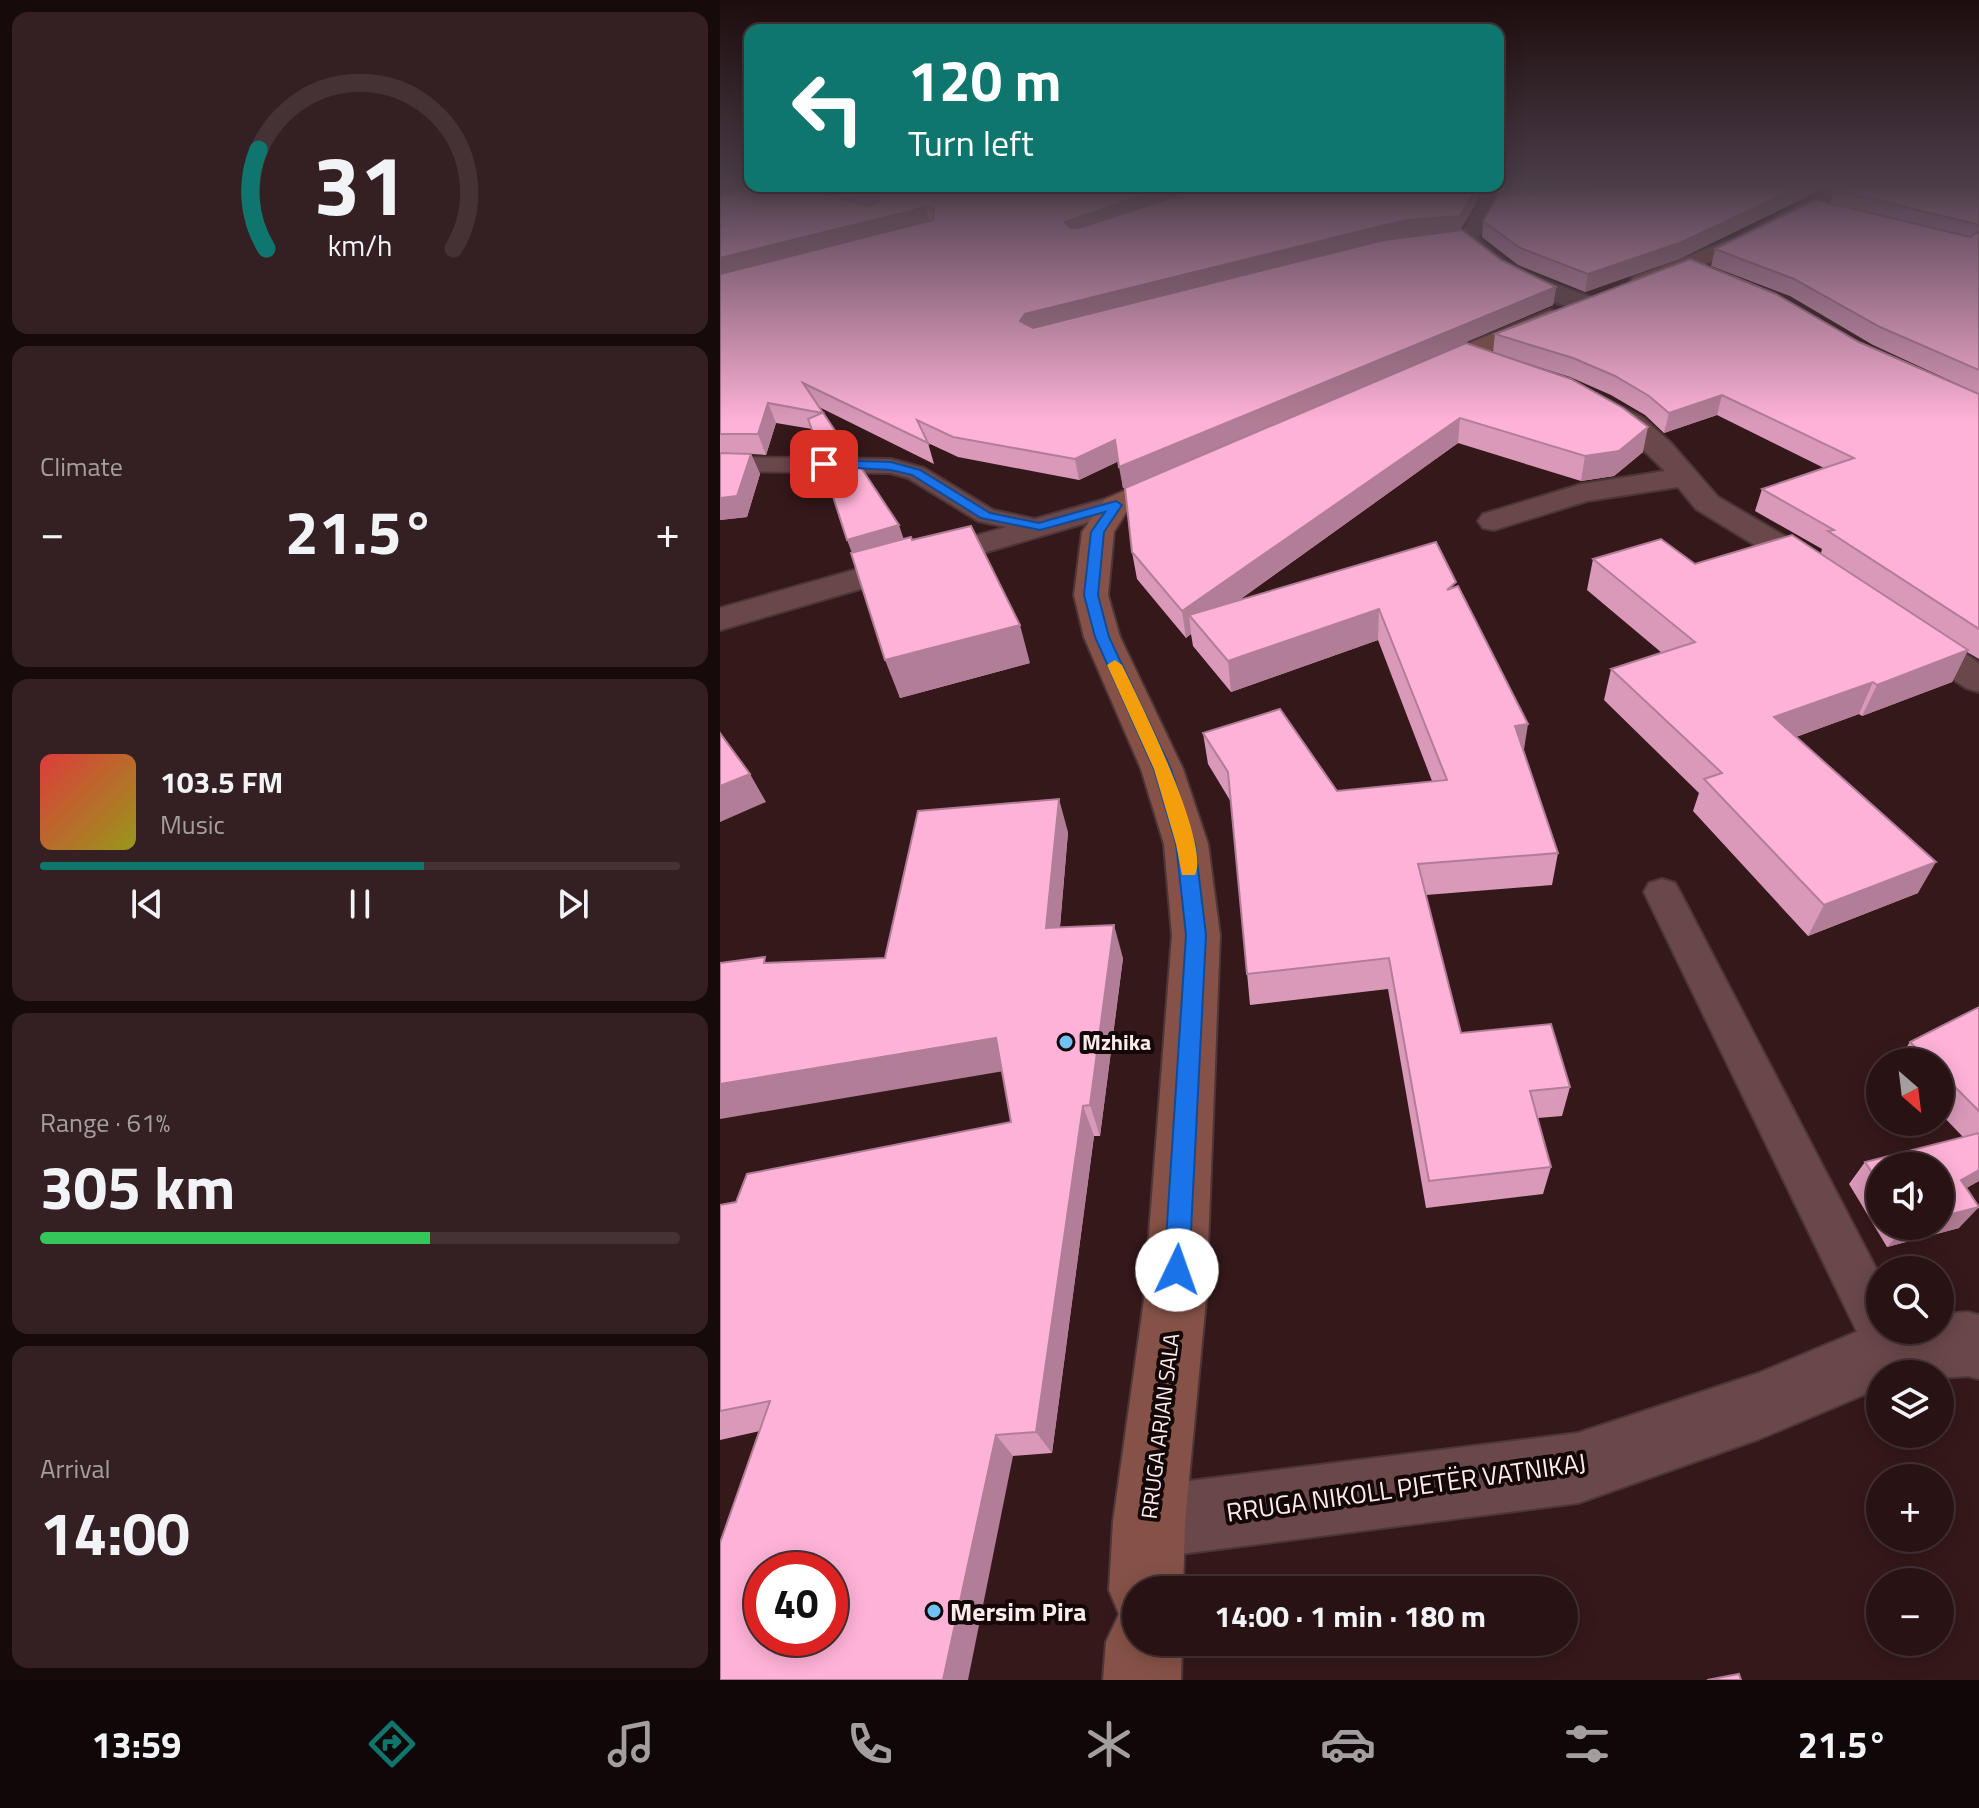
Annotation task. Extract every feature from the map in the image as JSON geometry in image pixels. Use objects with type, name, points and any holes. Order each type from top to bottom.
[{"type":"street","points":[[1497,264],[1585,303]]},
{"type":"street","points":[[1406,378],[1585,303],[1691,264]]},
{"type":"street","points":[[1687,266],[1713,277]]},
{"type":"street","points":[[1463,354],[1505,367]]},
{"type":"street","points":[[1574,391],[1633,424],[1686,477],[1707,503],[1853,592]]},
{"type":"street","points":[[720,619],[1116,505],[1199,468]]},
{"type":"street","points":[[1494,521],[1582,493],[1686,477]]},
{"type":"street","name":"RRUGA ARJAN SALA","points":[[1116,505],[1098,532],[1091,595],[1102,637],[1162,769],[1186,844],[1196,935],[1175,1300],[1149,1522],[1147,1576]]},
{"type":"street","points":[[1891,619],[1979,680]]},
{"type":"street","name":"RRUGA NIKOLL PJETËR VATNIKAJ","points":[[1954,1343],[1979,1347]]},
{"type":"street","name":"RRUGA NIKOLL PJETËR VATNIKAJ","points":[[1149,1522],[1578,1468],[1759,1406],[1870,1344]]},
{"type":"street","points":[[1142,1680],[1143,1656]]},
{"type":"lane","points":[[720,464],[891,466],[916,473],[986,516],[1040,527]]},
{"type":"lane","points":[[1662,892],[1866,1300]]},
{"type":"building","points":[[758,264],[1226,264],[1025,314],[1020,321],[1033,328],[1287,264],[1510,264],[1556,287],[1119,467],[1115,440],[1075,459],[953,437],[917,420],[928,443],[803,383],[838,435],[814,435],[808,419],[822,413],[768,403],[758,434],[720,434],[720,274]]},
{"type":"building","points":[[1563,264],[1616,264],[1588,274]]},
{"type":"building","points":[[1676,264],[1703,264],[1776,294],[1859,342],[1979,394],[1979,629],[1828,531],[1834,530],[1762,489],[1854,458],[1722,395],[1669,413],[1649,396],[1615,376],[1573,358],[1495,334]]},
{"type":"building","points":[[1756,264],[1979,264],[1979,370],[1880,327],[1794,279]]},
{"type":"building","points":[[1466,343],[1571,379],[1623,408],[1648,427],[1619,451],[1585,456],[1460,418],[1182,611],[1132,552],[1125,488]]},
{"type":"building","points":[[818,450],[850,451],[899,525],[847,540]]},
{"type":"building","points":[[720,453],[751,454],[737,496],[720,498]]},
{"type":"building","points":[[971,526],[1020,625],[885,660],[851,553],[911,537],[912,540]]},
{"type":"building","points":[[1792,535],[1968,650],[1877,685],[1873,682],[1774,717],[1936,862],[1824,905],[1704,779],[1722,773],[1611,669],[1695,642],[1593,559],[1661,539],[1695,564]]},
{"type":"building","points":[[1436,542],[1456,582],[1447,590],[1458,586],[1528,724],[1515,726],[1558,853],[1418,864],[1461,1033],[1551,1024],[1570,1087],[1530,1091],[1551,1167],[1429,1181],[1389,958],[1247,974],[1228,772],[1203,733],[1280,709],[1337,791],[1447,780],[1379,609],[1228,661],[1189,615]]},
{"type":"building","points":[[720,733],[750,774],[720,786]]},
{"type":"building","points":[[1059,799],[1046,928],[1114,925],[1090,1105],[1083,1106],[1036,1432],[996,1435],[943,1680],[720,1680],[720,1543],[770,1401],[720,1411],[720,1205],[736,1202],[747,1174],[1011,1122],[996,1038],[720,1084],[720,963],[765,957],[764,963],[885,958],[918,811]]},
{"type":"building","points":[[1979,1007],[1979,1111],[1954,1086],[1954,1048],[1916,1048],[1910,1042]]},
{"type":"building","points":[[1979,1133],[1979,1170],[1961,1180],[1979,1207],[1954,1213],[1954,1152],[1904,1152]]},
{"type":"building","points":[[1739,1674],[1741,1680],[1707,1680]]},
{"type":"slow traffic","points":[[1115,665],[1162,769],[1186,844],[1189,871]]},
{"type":"place","name":"Mzhika","points":[[1066,1042]]},
{"type":"place","name":"Mersim Pira","points":[[934,1611]]},
{"type":"route","points":[[824,464],[891,466],[916,473],[986,516],[1040,527],[1116,505],[1098,532],[1092,561],[1091,595],[1102,637],[1162,769],[1186,844],[1196,935],[1177,1270]]}]
